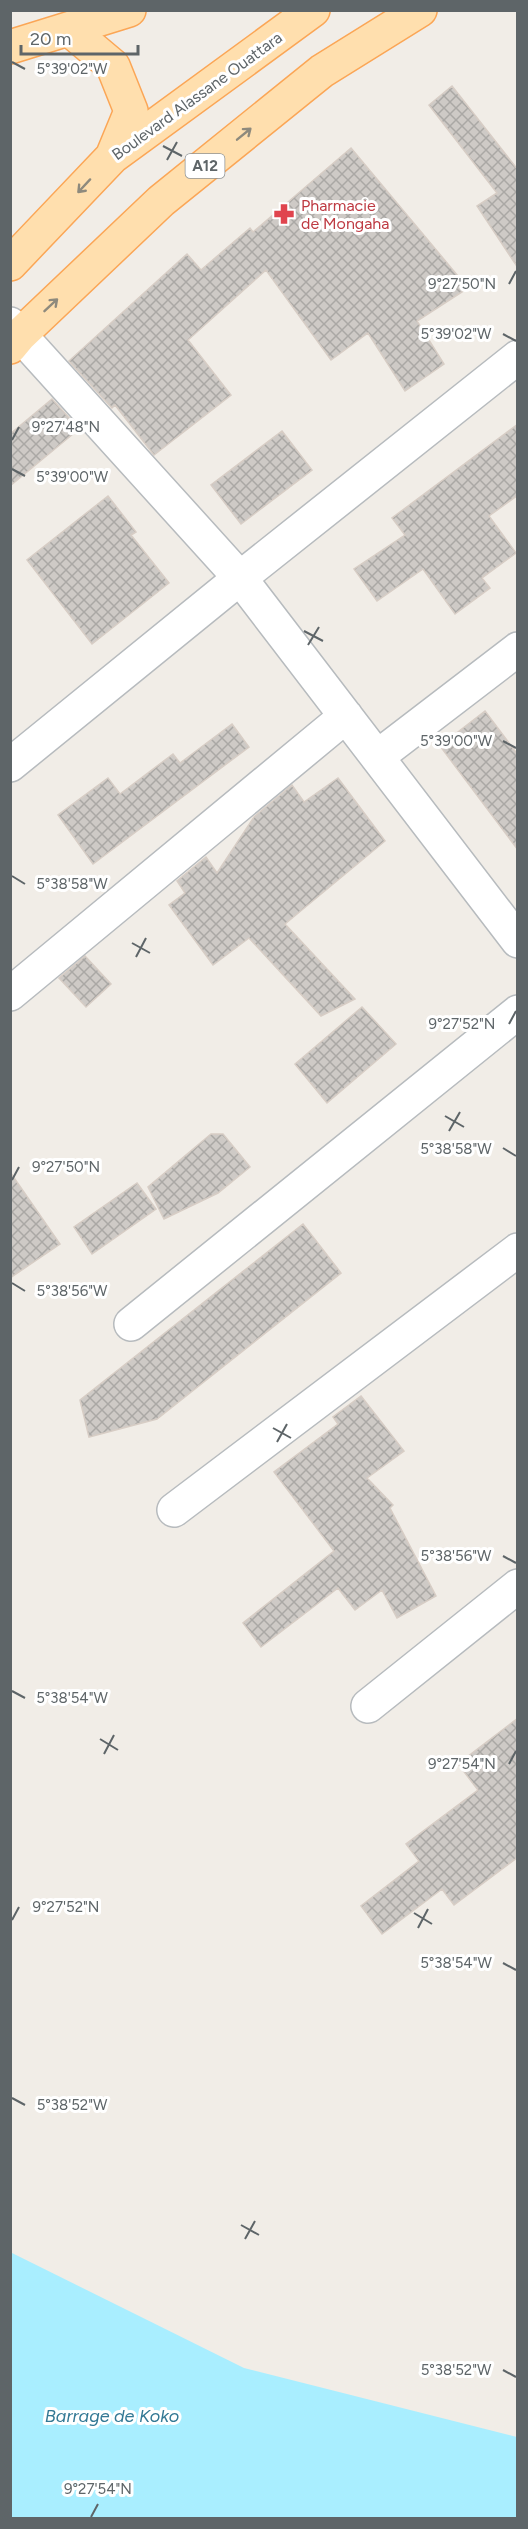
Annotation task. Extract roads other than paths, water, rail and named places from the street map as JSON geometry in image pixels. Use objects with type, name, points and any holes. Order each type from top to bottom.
[{"type":"main road","points":[[10,47],[129,10]]},
{"type":"main road","name":"Boulevard Alassane Ouattara","points":[[10,264],[112,156],[313,10]]},
{"type":"main road","name":"A12","points":[[14,335],[170,194],[322,72],[420,10]]},
{"type":"main road","points":[[69,29],[113,66],[131,111],[112,156]]},
{"type":"street","points":[[14,335],[240,578],[518,941]]},
{"type":"street","points":[[10,765],[518,357]]},
{"type":"street","points":[[376,757],[518,649]]},
{"type":"street","points":[[10,994],[346,716]]},
{"type":"street","points":[[131,1324],[518,1012]]},
{"type":"street","points":[[174,1510],[518,1250]]},
{"type":"street","points":[[368,1706],[518,1586]]},
{"type":"water","name":"Barrage de Koko","points":[[10,2252],[244,2368],[517,2437],[517,2518],[11,2518]]},
{"type":"place","name":"Pharmacie de Mongaha","points":[[284,214]]}]
